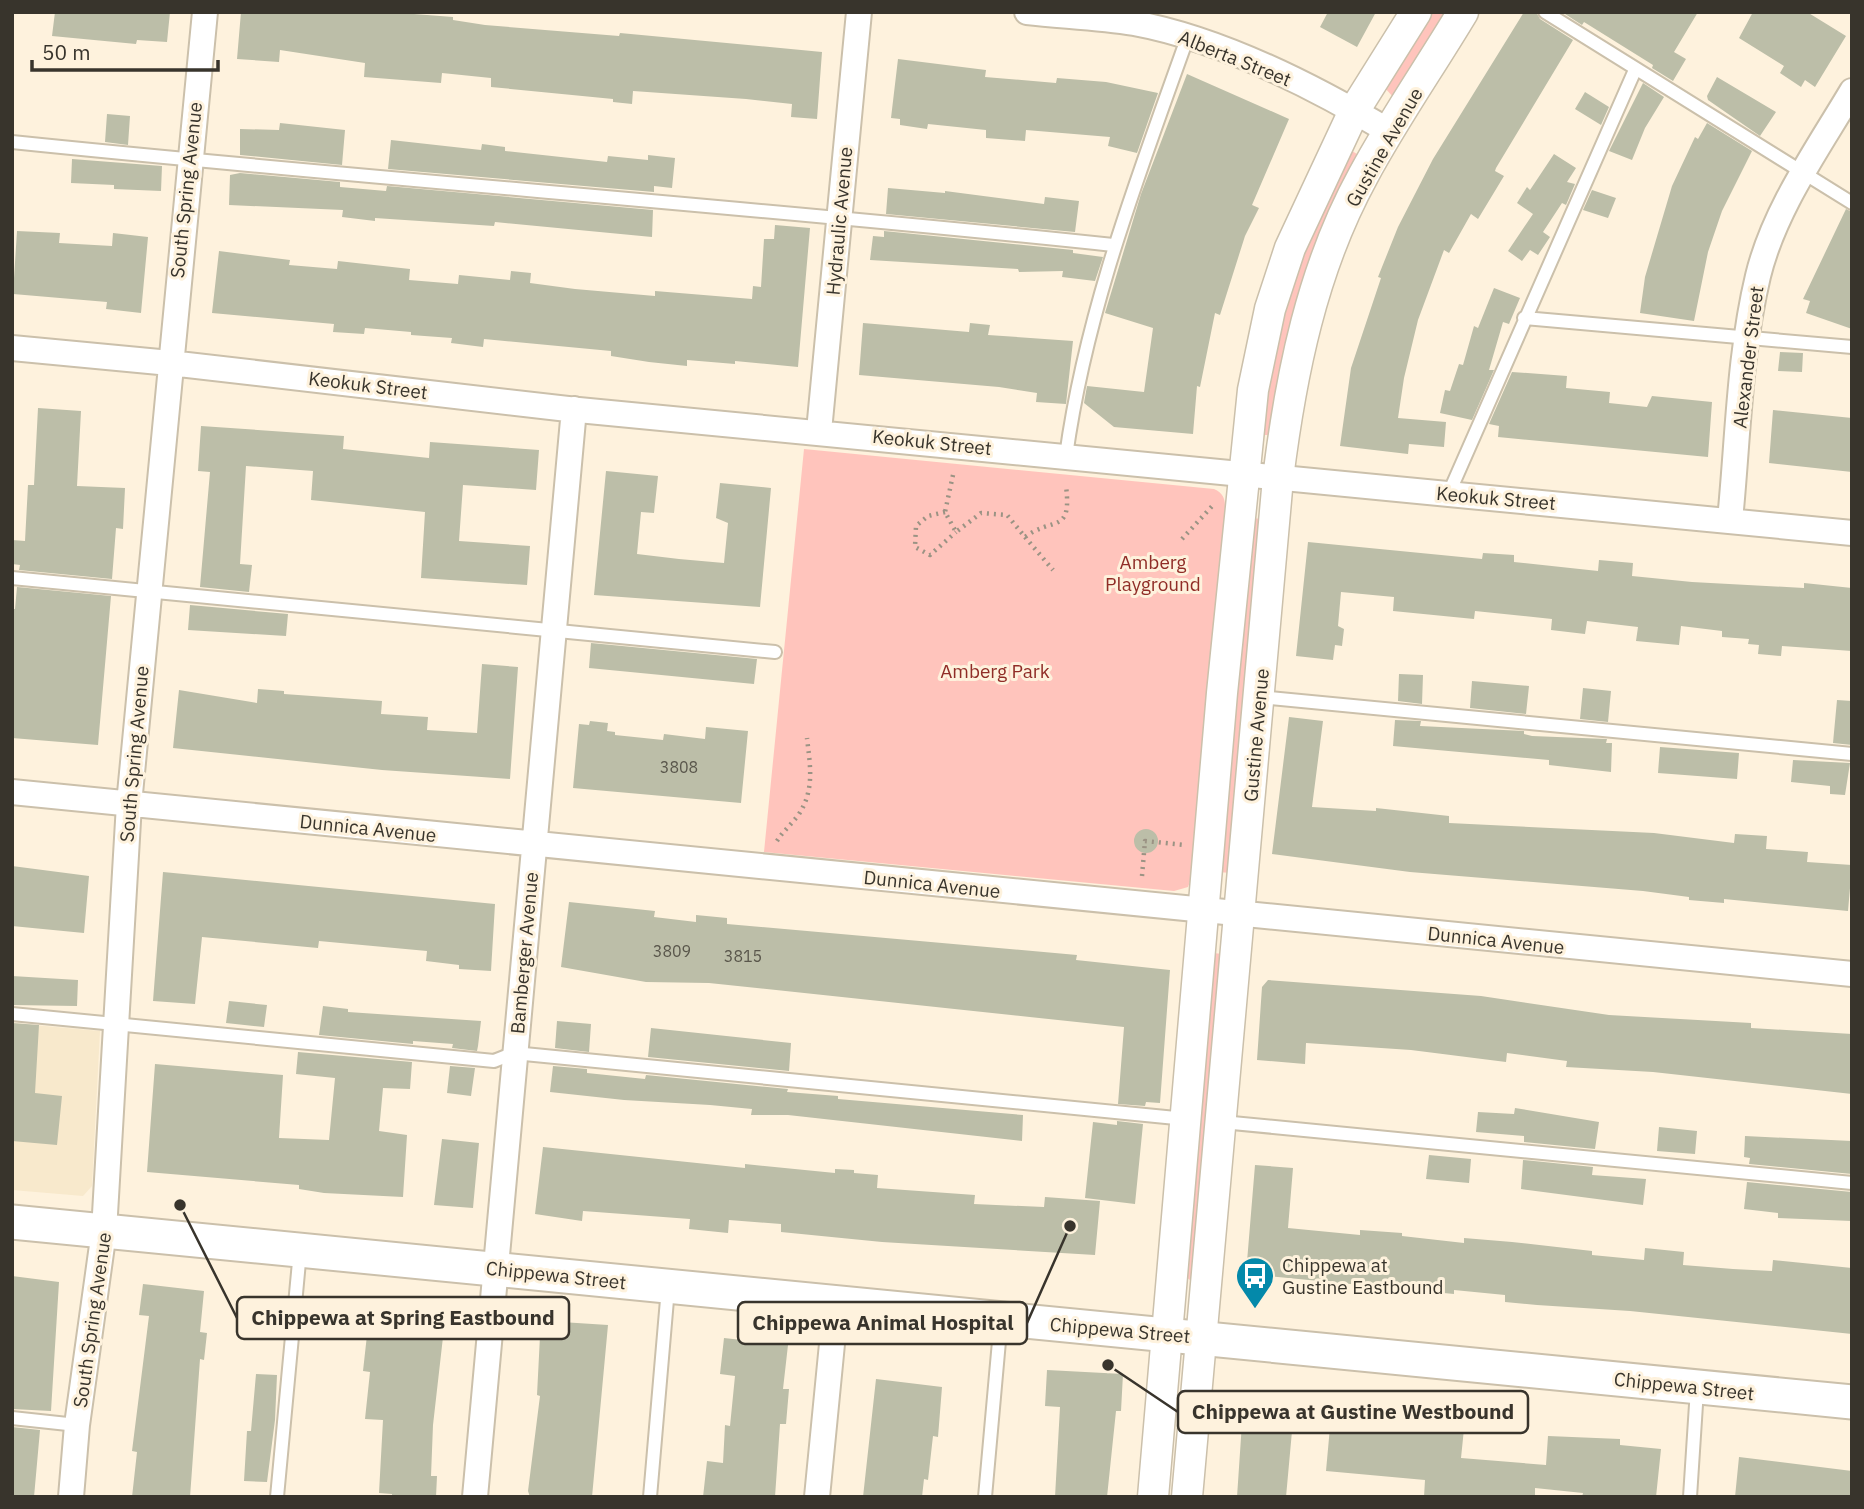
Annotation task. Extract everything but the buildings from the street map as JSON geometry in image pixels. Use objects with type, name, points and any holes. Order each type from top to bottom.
[{"type":"main road","name":"Chippewa Street","points":[[12,1222],[1852,1402]]},
{"type":"street","name":"South Spring Avenue","points":[[71,1497],[77,1424],[104,1231],[114,1024],[129,804],[205,12]]},
{"type":"street","name":"Hydraulic Avenue","points":[[819,431],[859,12]]},
{"type":"street","name":"Gustine Avenue","points":[[1153,1497],[1203,912],[1253,390],[1270,309],[1290,248],[1354,111],[1416,12]]},
{"type":"street","name":"Gustine Avenue","points":[[1187,1497],[1279,478],[1292,377],[1310,306],[1362,177],[1463,12]]},
{"type":"street","name":"Alberta Street","points":[[1039,13],[1133,23],[1188,36],[1242,58],[1354,111],[1390,132]]},
{"type":"street","name":"Alexander Street","points":[[1730,520],[1748,338],[1758,276],[1775,226],[1852,91]]},
{"type":"street","name":"Keokuk Street","points":[[12,348],[170,363],[574,409],[1852,533]]},
{"type":"street","name":"Bamberger Avenue","points":[[475,1497],[498,1269],[514,1053],[574,409]]},
{"type":"street","name":"Dunnica Avenue","points":[[12,792],[1203,912],[1852,974]]},
{"type":"street","points":[[817,1497],[836,1303]]},
{"type":"lane","points":[[1545,12],[1852,203]]},
{"type":"lane","points":[[1066,456],[1088,338],[1113,244],[1188,36]]},
{"type":"lane","points":[[1449,493],[1635,70]]},
{"type":"lane","points":[[12,142],[189,160],[839,216],[1113,244]]},
{"type":"lane","points":[[1524,318],[1852,347]]},
{"type":"lane","points":[[12,578],[775,652]]},
{"type":"lane","points":[[1260,697],[1852,754]]},
{"type":"lane","points":[[12,1014],[494,1062],[514,1053],[1186,1119]]},
{"type":"lane","points":[[1222,1122],[1852,1183]]},
{"type":"lane","points":[[277,1497],[300,1251]]},
{"type":"lane","points":[[650,1497],[668,1287]]},
{"type":"lane","points":[[985,1497],[1001,1319]]},
{"type":"lane","points":[[1690,1497],[1698,1387]]},
{"type":"lane","points":[[12,1418],[77,1424]]},
{"type":"path","points":[[953,475],[945,512],[956,532]]},
{"type":"path","points":[[1025,537],[1042,528],[1061,523],[1068,510],[1066,486]]},
{"type":"path","points":[[1182,539],[1217,501]]},
{"type":"path","points":[[945,512],[929,516],[916,526],[915,547],[930,555],[981,513],[1007,515],[1053,570]]},
{"type":"path","points":[[778,841],[798,816],[807,796],[811,760],[807,738]]},
{"type":"path","points":[[1142,876],[1145,841],[1186,845]]},
{"type":"shaded area","points":[[12,1023],[100,1031],[92,1186],[83,1196],[12,1190]]},
{"type":"green space","points":[[1433,12],[1450,12],[1394,98],[1385,88]]},
{"type":"green space","points":[[1352,151],[1357,154],[1358,161],[1271,435],[1265,435],[1261,415],[1292,277],[1344,156]]},
{"type":"green space","name":"Amberg Park","points":[[804,449],[1214,489],[1222,494],[1225,510],[1192,876],[1188,887],[1174,891],[764,852]]},
{"type":"green space","points":[[1250,518],[1264,519],[1231,873],[1218,872]]},
{"type":"green space","points":[[1212,953],[1224,954],[1194,1279],[1190,1280],[1186,1277]]},
{"type":"place","name":"Chippewa at Spring Eastbound","points":[[180,1205]]},
{"type":"place","name":"Chippewa Animal Hospital","points":[[1070,1226]]},
{"type":"place","name":"Chippewa at Gustine Eastbound","points":[[1255,1310]]},
{"type":"place","name":"Chippewa at Gustine Westbound","points":[[1108,1365]]},
{"type":"park label","name":"Amberg Playground","points":[[1153,573]]}]
